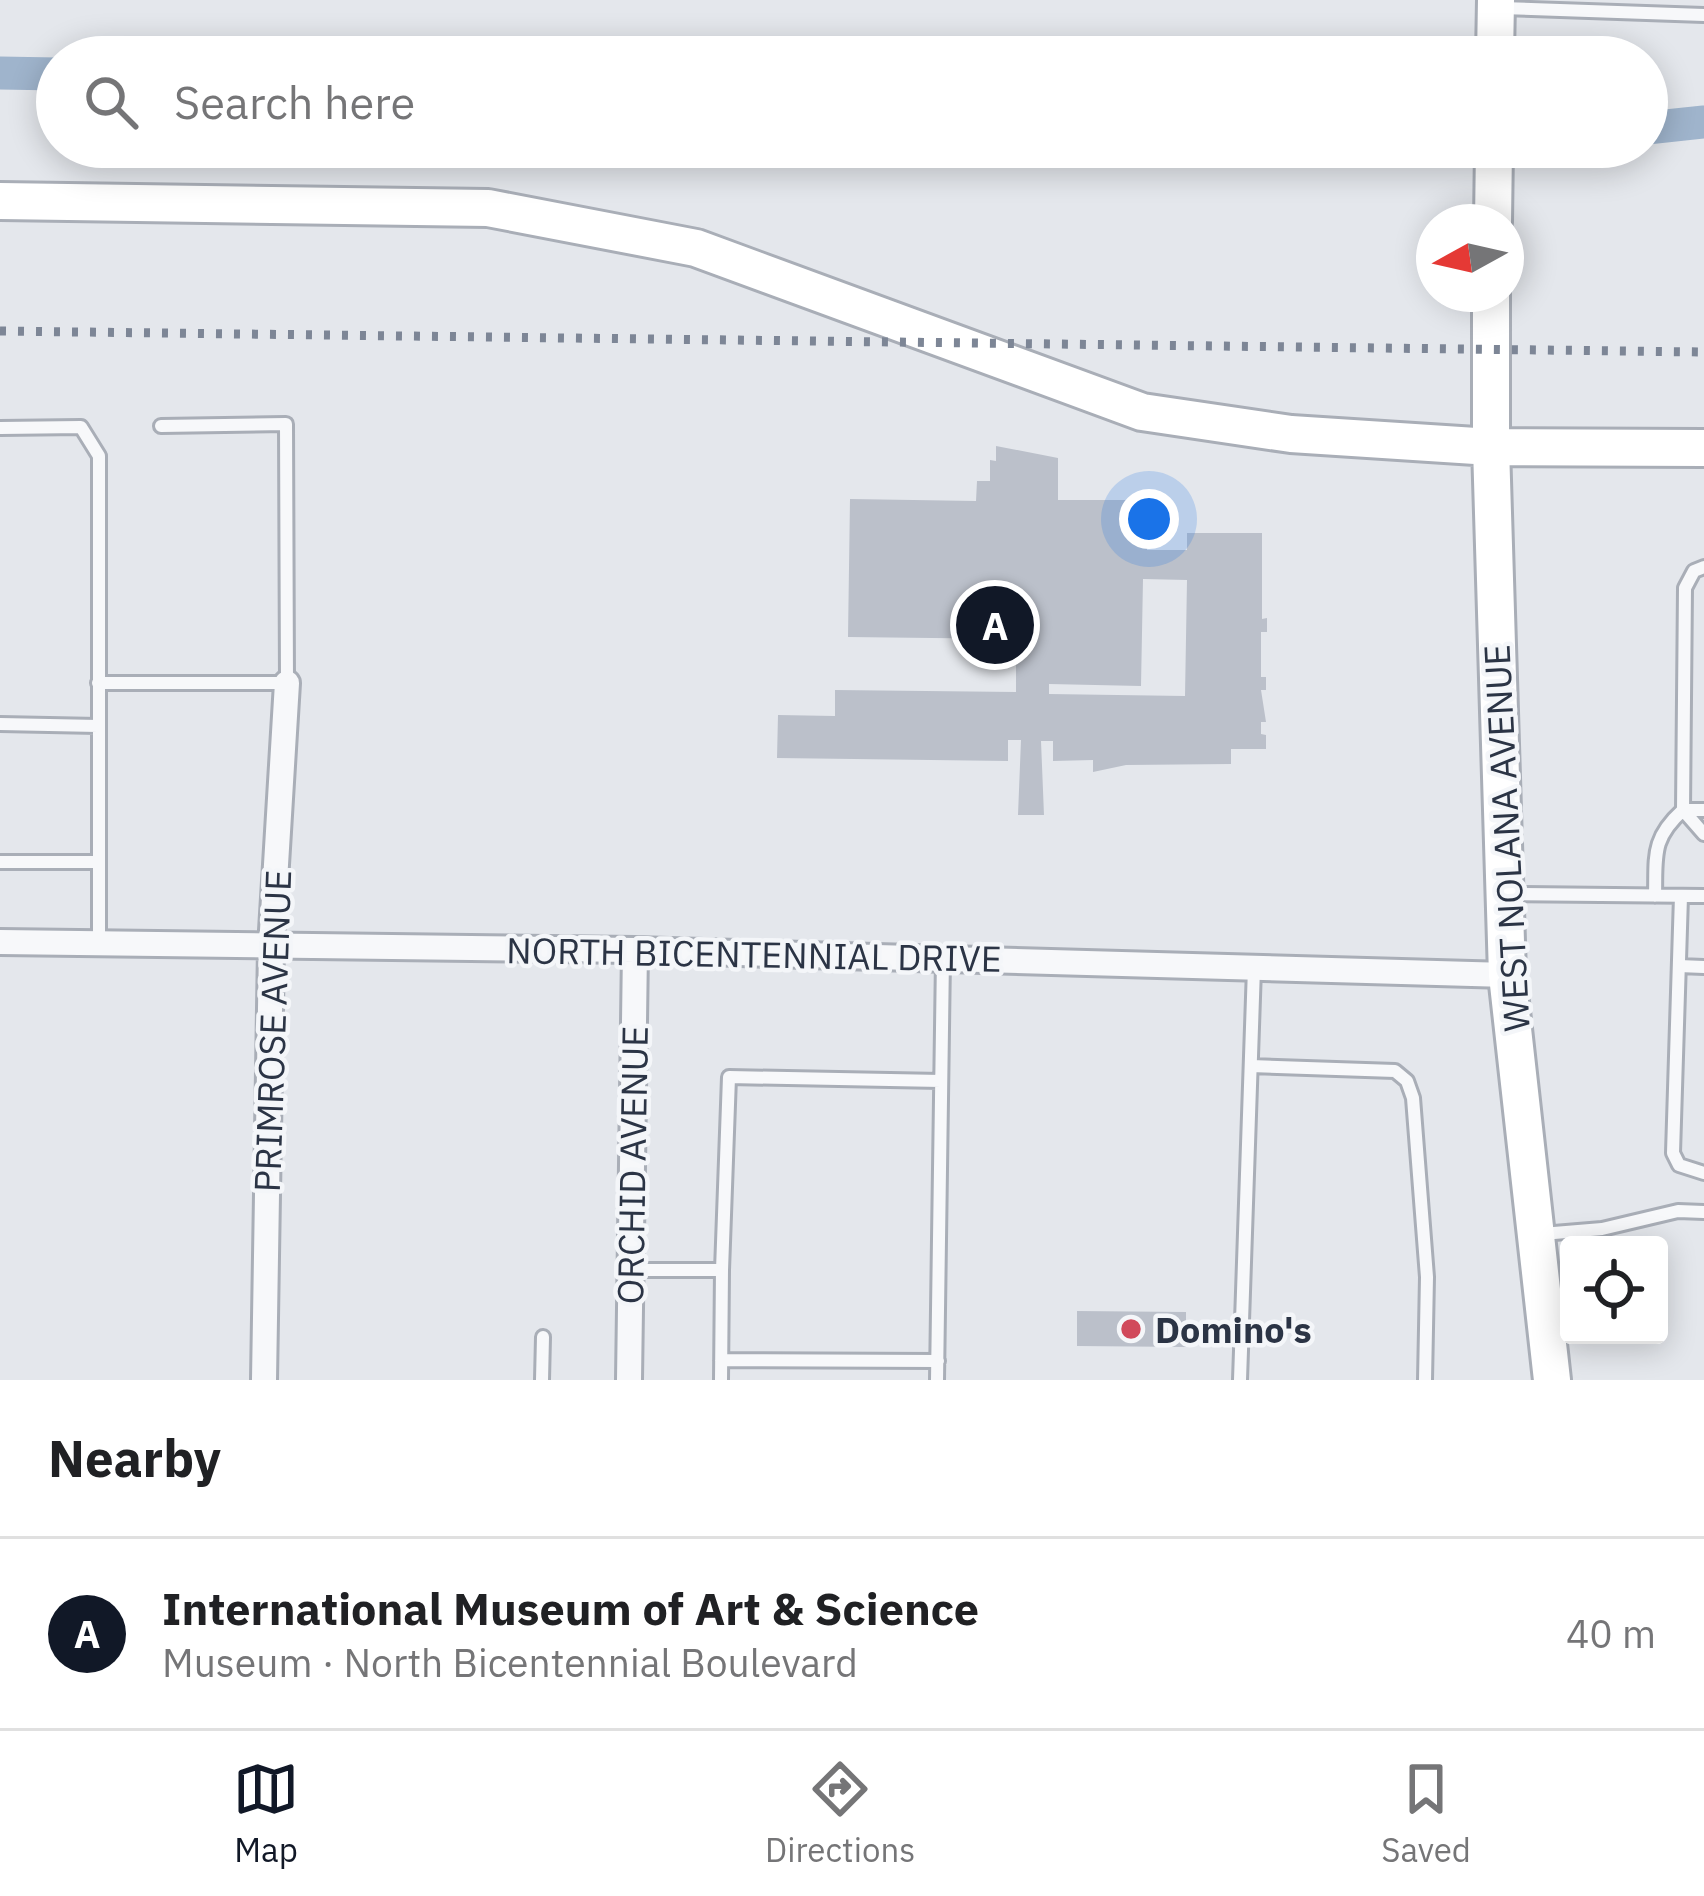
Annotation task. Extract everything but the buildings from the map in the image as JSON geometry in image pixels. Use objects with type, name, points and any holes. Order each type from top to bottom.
[{"type":"main road","points":[[1492,204],[1493,168]]},
{"type":"main road","points":[[0,201],[488,208],[696,248],[1142,412],[1291,434],[1490,447],[1704,448]]},
{"type":"main road","name":"WEST NOLANA AVENUE","points":[[1491,312],[1490,447],[1507,975],[1552,1380]]},
{"type":"street","name":"PRIMROSE AVENUE","points":[[264,1380],[271,947],[287,683]]},
{"type":"street","name":"NORTH BICENTENNIAL DRIVE","points":[[0,942],[634,950],[1507,975]]},
{"type":"street","name":"ORCHID AVENUE","points":[[629,1380],[634,950]]},
{"type":"lane","points":[[1496,25],[1704,15]]},
{"type":"lane","points":[[98,683],[287,683],[286,424],[161,426]]},
{"type":"lane","points":[[0,428],[81,427],[99,456],[99,944]]},
{"type":"lane","points":[[1704,567],[1694,571],[1685,588],[1683,810],[1704,834]]},
{"type":"lane","points":[[0,724],[98,726]]},
{"type":"lane","points":[[1655,896],[1656,844],[1665,827],[1683,810],[1704,810]]},
{"type":"lane","points":[[0,862],[99,862]]},
{"type":"lane","points":[[1504,894],[1704,896]]},
{"type":"lane","points":[[1682,896],[1673,1153],[1679,1165],[1704,1173]]},
{"type":"lane","points":[[937,1380],[943,958]]},
{"type":"lane","points":[[1679,966],[1704,967]]},
{"type":"lane","points":[[1240,1380],[1254,967]]},
{"type":"lane","points":[[1251,1066],[1395,1071],[1407,1082],[1413,1098],[1427,1276],[1425,1380]]},
{"type":"lane","points":[[721,1380],[729,1077],[941,1081]]},
{"type":"lane","points":[[1535,1234],[1602,1228],[1678,1211],[1704,1212]]},
{"type":"lane","points":[[631,1270],[722,1270]]},
{"type":"lane","points":[[542,1380],[543,1336]]},
{"type":"lane","points":[[721,1360],[938,1361]]},
{"type":"waterway","points":[[0,73],[36,74]]},
{"type":"waterway","points":[[1668,126],[1704,122]]},
{"type":"railway","points":[[0,331],[1704,352]]},
{"type":"place","name":"International Museum of Art & Science","points":[[995,625]]},
{"type":"place","name":"Domino's","points":[[1131,1329]]}]
